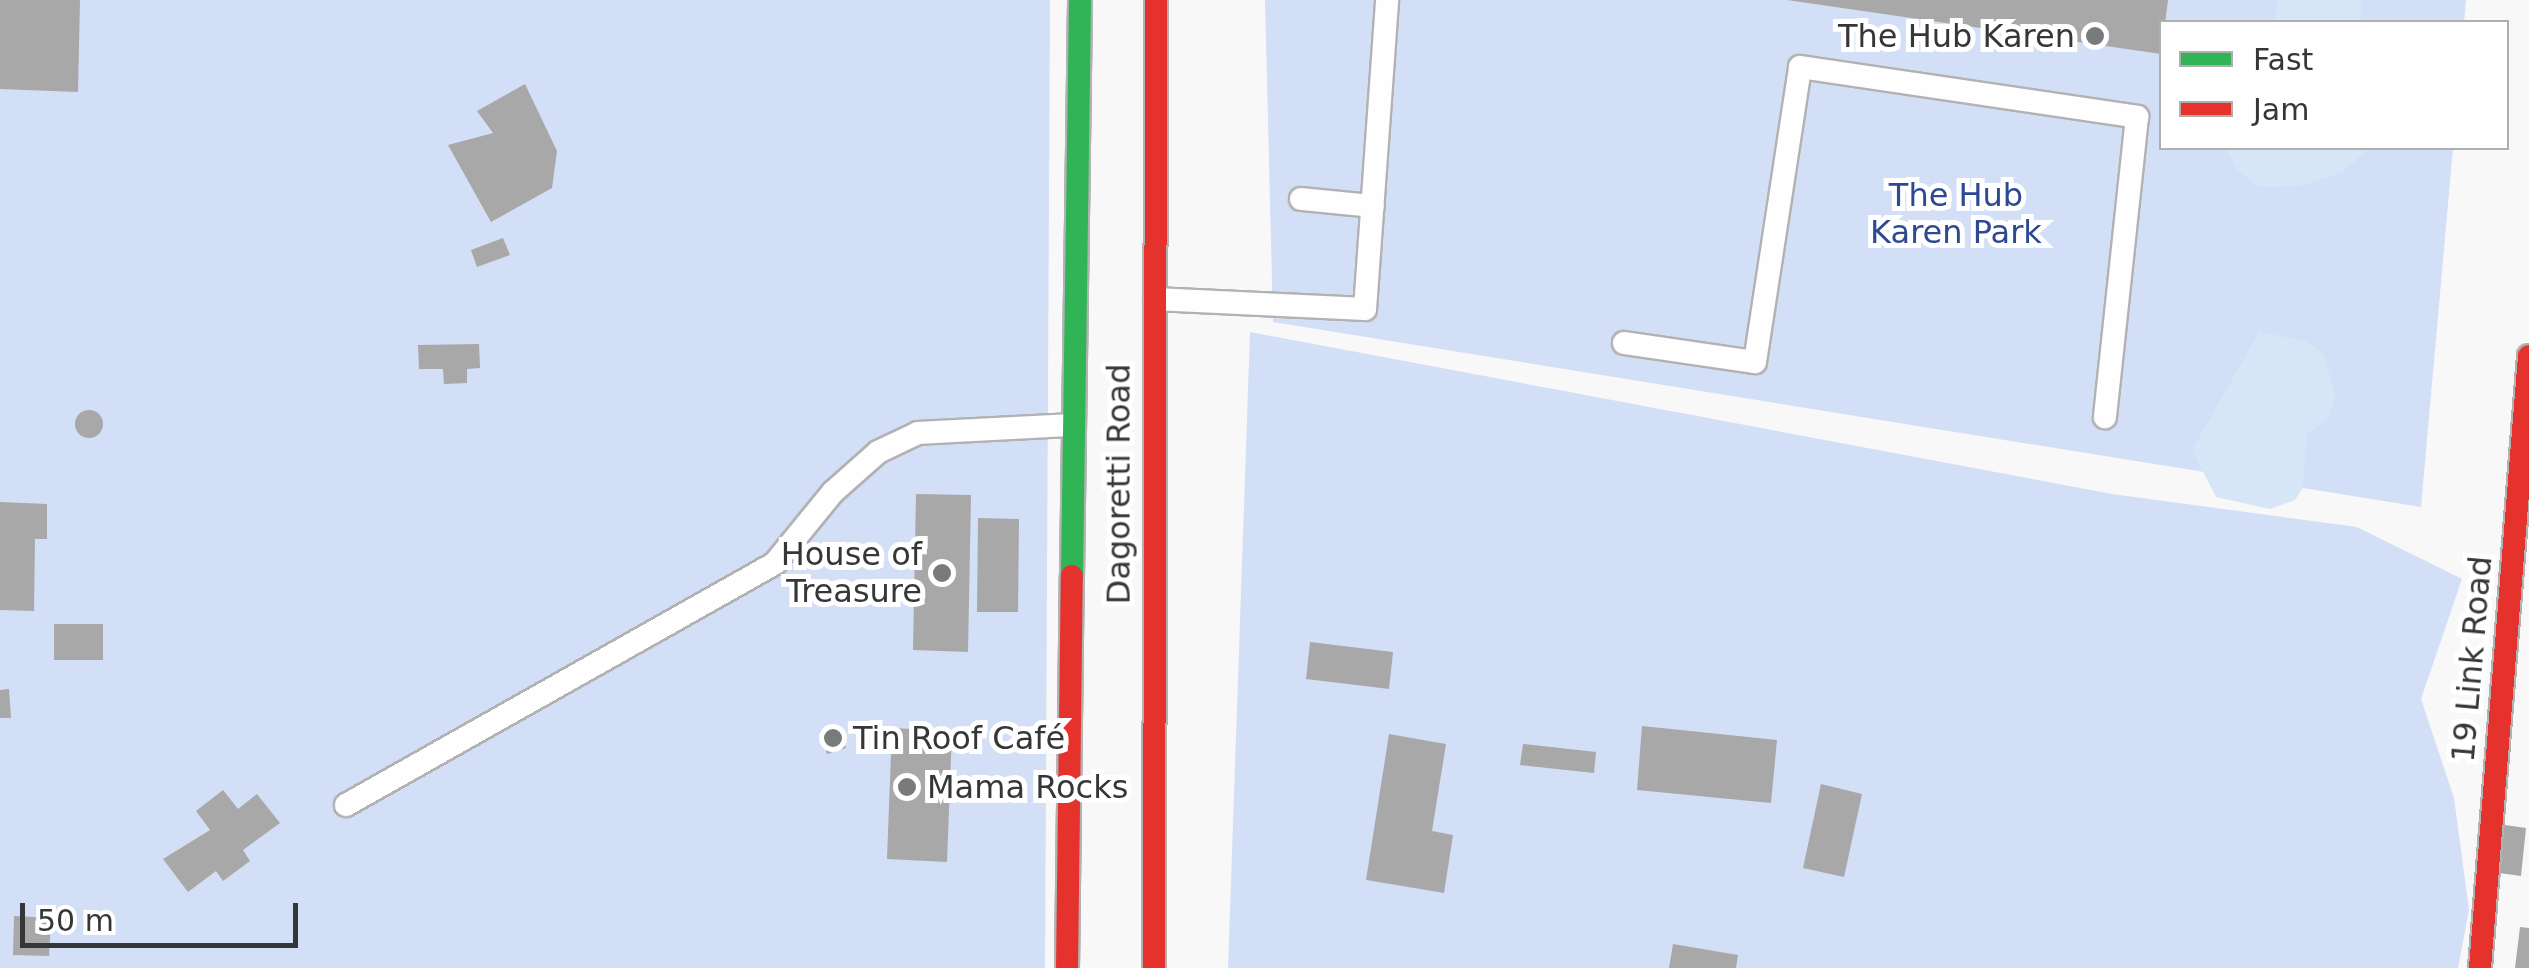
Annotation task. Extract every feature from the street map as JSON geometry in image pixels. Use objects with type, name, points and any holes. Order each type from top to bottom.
[{"type":"main road","name":"Dagoretti Road","points":[[1067,968],[1080,0]]},
{"type":"main road","name":"Dagoretti Road","points":[[1154,968],[1151,299],[1156,0]]},
{"type":"main road","name":"19 Link Road","points":[[2480,968],[2529,356]]},
{"type":"lane","points":[[1151,299],[1365,309],[1387,0]]},
{"type":"lane","points":[[1624,343],[1755,362],[1800,68],[2137,116],[2104,417]]},
{"type":"lane","points":[[1301,199],[1373,206]]},
{"type":"lane","points":[[346,805],[775,563],[833,492],[878,452],[918,433],[1072,426]]},
{"type":"green space","points":[[0,0],[1050,0],[1045,968],[0,968]]},
{"type":"green space","name":"The Hub Karen Park","points":[[1265,0],[2466,0],[2464,20],[2159,20],[2159,150],[2453,150],[2421,507],[1273,322]]},
{"type":"green space","points":[[1250,332],[2112,494],[2357,527],[2462,579],[2421,699],[2454,798],[2469,910],[2458,968],[1228,968]]},
{"type":"shaded area","points":[[2278,0],[2361,0],[2361,20],[2275,20]]},
{"type":"shaded area","points":[[2227,150],[2367,150],[2343,172],[2300,186],[2259,187],[2238,171]]},
{"type":"shaded area","points":[[2259,332],[2306,341],[2323,354],[2336,396],[2327,419],[2307,434],[2303,488],[2295,500],[2270,509],[2216,497],[2192,450]]},
{"type":"building","points":[[0,0],[80,0],[78,92],[0,89]]},
{"type":"building","name":"The Hub Karen","points":[[1787,0],[2168,0],[2165,20],[2159,20],[2159,54]]},
{"type":"building","points":[[525,84],[557,151],[552,188],[491,222],[448,145],[493,133],[477,111]]},
{"type":"building","points":[[503,238],[510,255],[477,267],[471,250]]},
{"type":"building","points":[[479,344],[480,368],[467,369],[467,383],[444,384],[443,369],[419,369],[418,345]]},
{"type":"building","points":[[89,410],[99,414],[103,424],[99,434],[89,438],[79,434],[75,424],[79,414]]},
{"type":"building","name":"House of Treasure","points":[[916,494],[971,495],[968,652],[913,650]]},
{"type":"building","points":[[0,502],[47,504],[47,539],[35,539],[34,611],[0,610]]},
{"type":"building","points":[[978,518],[1019,519],[1018,612],[977,612]]},
{"type":"building","points":[[54,624],[103,624],[103,660],[54,660]]},
{"type":"building","points":[[1310,642],[1393,652],[1389,689],[1306,679]]},
{"type":"building","points":[[9,689],[11,718],[0,718],[0,690]]},
{"type":"building","points":[[839,725],[846,748],[827,754],[820,731]]},
{"type":"building","points":[[1642,726],[1777,740],[1771,803],[1637,790]]},
{"type":"building","points":[[892,728],[952,731],[947,862],[887,859]]},
{"type":"building","points":[[1389,734],[1446,744],[1432,831],[1453,835],[1444,893],[1366,880]]},
{"type":"building","points":[[1523,744],[1596,752],[1594,773],[1520,765]]},
{"type":"building","points":[[1821,784],[1862,794],[1844,877],[1803,868]]},
{"type":"building","points":[[223,790],[238,809],[257,794],[280,823],[243,850],[250,861],[223,881],[216,871],[188,892],[163,859],[210,830],[196,811]]},
{"type":"building","points":[[2498,824],[2526,828],[2521,876],[2492,872]]},
{"type":"building","points":[[14,916],[51,918],[49,956],[13,955]]},
{"type":"building","points":[[2520,927],[2529,928],[2529,968],[2515,968]]},
{"type":"building","points":[[1673,944],[1738,955],[1736,968],[1669,968]]},
{"type":"traffic: fast","points":[[1072,576],[1080,0]]},
{"type":"traffic: jam","points":[[1154,968],[1156,0]]},
{"type":"traffic: jam","points":[[2480,968],[2529,356]]},
{"type":"traffic: jam","points":[[1067,968],[1072,576]]},
{"type":"place","name":"The Hub Karen","points":[[2095,36]]},
{"type":"place","name":"House of Treasure","points":[[942,573]]},
{"type":"place","name":"Tin Roof Café","points":[[833,738]]},
{"type":"place","name":"Mama Rocks","points":[[907,787]]}]
